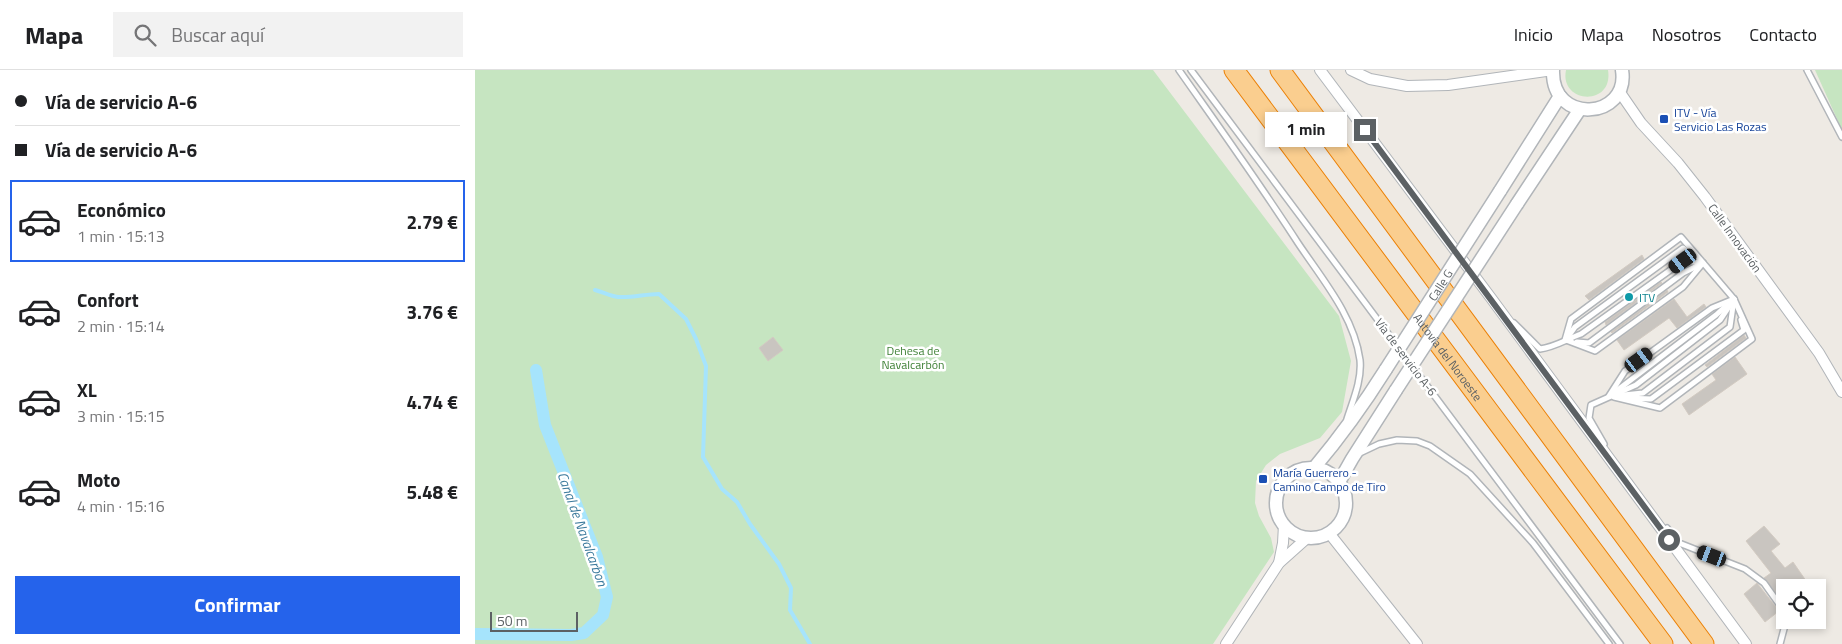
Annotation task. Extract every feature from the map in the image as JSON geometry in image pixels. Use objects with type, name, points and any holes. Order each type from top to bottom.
[{"type":"highway","name":"Autovía del Noroeste","points":[[1234,70],[1663,644]]},
{"type":"highway","points":[[1280,70],[1704,644]]},
{"type":"highway","points":[[1386,274],[1393,295],[1654,644]]},
{"type":"street","points":[[1320,70],[1746,644]]},
{"type":"street","points":[[1351,70],[1371,79],[1407,86],[1447,86],[1553,70],[1553,79],[1560,96],[1568,104],[1580,109],[1589,110],[1606,105],[1619,91],[1622,70]]},
{"type":"street","name":"Calle Innovación","points":[[1619,91],[1641,123],[1678,163],[1705,197],[1819,353],[1842,392]]},
{"type":"street","name":"Calle G","points":[[1314,468],[1339,438],[1379,380],[1560,96]]},
{"type":"street","name":"Calle G","points":[[1339,482],[1351,459],[1580,109]]},
{"type":"street","points":[[1314,468],[1328,472],[1339,482],[1345,494],[1345,511],[1336,527],[1329,533],[1307,538],[1291,531],[1284,525],[1276,508],[1276,498],[1285,480],[1293,473],[1303,469],[1314,468]]},
{"type":"street","points":[[1279,563],[1284,525]]},
{"type":"street","points":[[1329,533],[1417,644]]},
{"type":"street","points":[[1226,644],[1279,563],[1307,538]]},
{"type":"lane","points":[[1179,70],[1263,189],[1332,293],[1354,335],[1360,361],[1357,391],[1339,438]]},
{"type":"lane","name":"Vía de servicio A-6","points":[[1191,70],[1620,644]]},
{"type":"lane","points":[[1807,70],[1842,137]]},
{"type":"lane","points":[[1565,340],[1571,319],[1681,237],[1734,299],[1752,339],[1660,408],[1608,396]]},
{"type":"lane","points":[[1565,340],[1575,328],[1683,248],[1703,263]]},
{"type":"lane","points":[[1491,298],[1540,349],[1552,348],[1565,340],[1581,334],[1683,261],[1703,263]]},
{"type":"lane","points":[[1565,340],[1589,344],[1683,273],[1703,263]]},
{"type":"lane","points":[[1565,340],[1595,351],[1683,287],[1703,263]]},
{"type":"lane","points":[[1608,396],[1643,393],[1729,327],[1734,299]]},
{"type":"lane","points":[[1734,299],[1716,315],[1608,396],[1591,405],[1589,418],[1625,480],[1679,543],[1745,569],[1764,583],[1784,611],[1785,625],[1780,644]]},
{"type":"lane","points":[[1608,396],[1625,371],[1712,308],[1734,299]]},
{"type":"lane","points":[[1608,396],[1651,400],[1744,330],[1734,299]]},
{"type":"lane","points":[[1351,459],[1379,444],[1397,440],[1417,441],[1430,446],[1470,474],[1533,543],[1609,644]]},
{"type":"green space","name":"Dehesa de Navalcarbón","points":[[475,70],[1153,70],[1339,316],[1351,361],[1342,412],[1320,438],[1280,454],[1266,465],[1256,481],[1255,503],[1259,516],[1271,538],[1274,552],[1213,644],[475,644]]},
{"type":"green space","points":[[1566,70],[1608,70],[1608,82],[1603,90],[1596,95],[1587,97],[1578,95],[1570,90],[1566,81]]},
{"type":"green space","points":[[1815,70],[1842,70],[1842,130]]},
{"type":"building","points":[[1642,255],[1644,259],[1589,300],[1585,296]]},
{"type":"building","points":[[1662,283],[1606,325],[1605,322]]},
{"type":"building","points":[[1667,290],[1668,292],[1611,332]]},
{"type":"building","points":[[1674,299],[1687,317],[1704,304],[1706,307],[1677,328],[1669,318],[1624,350],[1617,340]]},
{"type":"building","points":[[1744,335],[1746,338],[1707,367],[1705,365]]},
{"type":"building","points":[[773,337],[783,350],[768,361],[759,348]]},
{"type":"building","points":[[1735,357],[1747,374],[1689,415],[1682,404],[1716,380],[1712,374]]},
{"type":"building","points":[[1764,526],[1780,544],[1771,551],[1785,568],[1793,562],[1805,579],[1776,579],[1776,593],[1764,578],[1771,573],[1746,541]]},
{"type":"building","points":[[1757,583],[1776,607],[1776,613],[1765,622],[1744,594]]},
{"type":"waterway","points":[[595,290],[618,297],[659,294],[686,319],[706,366],[703,457],[722,489],[737,502],[750,524],[779,564],[791,588],[790,610],[810,644]]},
{"type":"waterway","name":"Canal de Navalcarbon","points":[[475,634],[571,635],[584,633],[603,615],[607,597],[597,557],[545,425],[536,370]]},
{"type":"place","name":"ITV - Vía Servicio Las Rozas","points":[[1664,119]]},
{"type":"place","name":"ITV","points":[[1629,297]]},
{"type":"place","name":"María Guerrero - Camino Campo de Tiro","points":[[1263,479]]},
{"type":"route","points":[[1365,130],[1669,540]]}]
